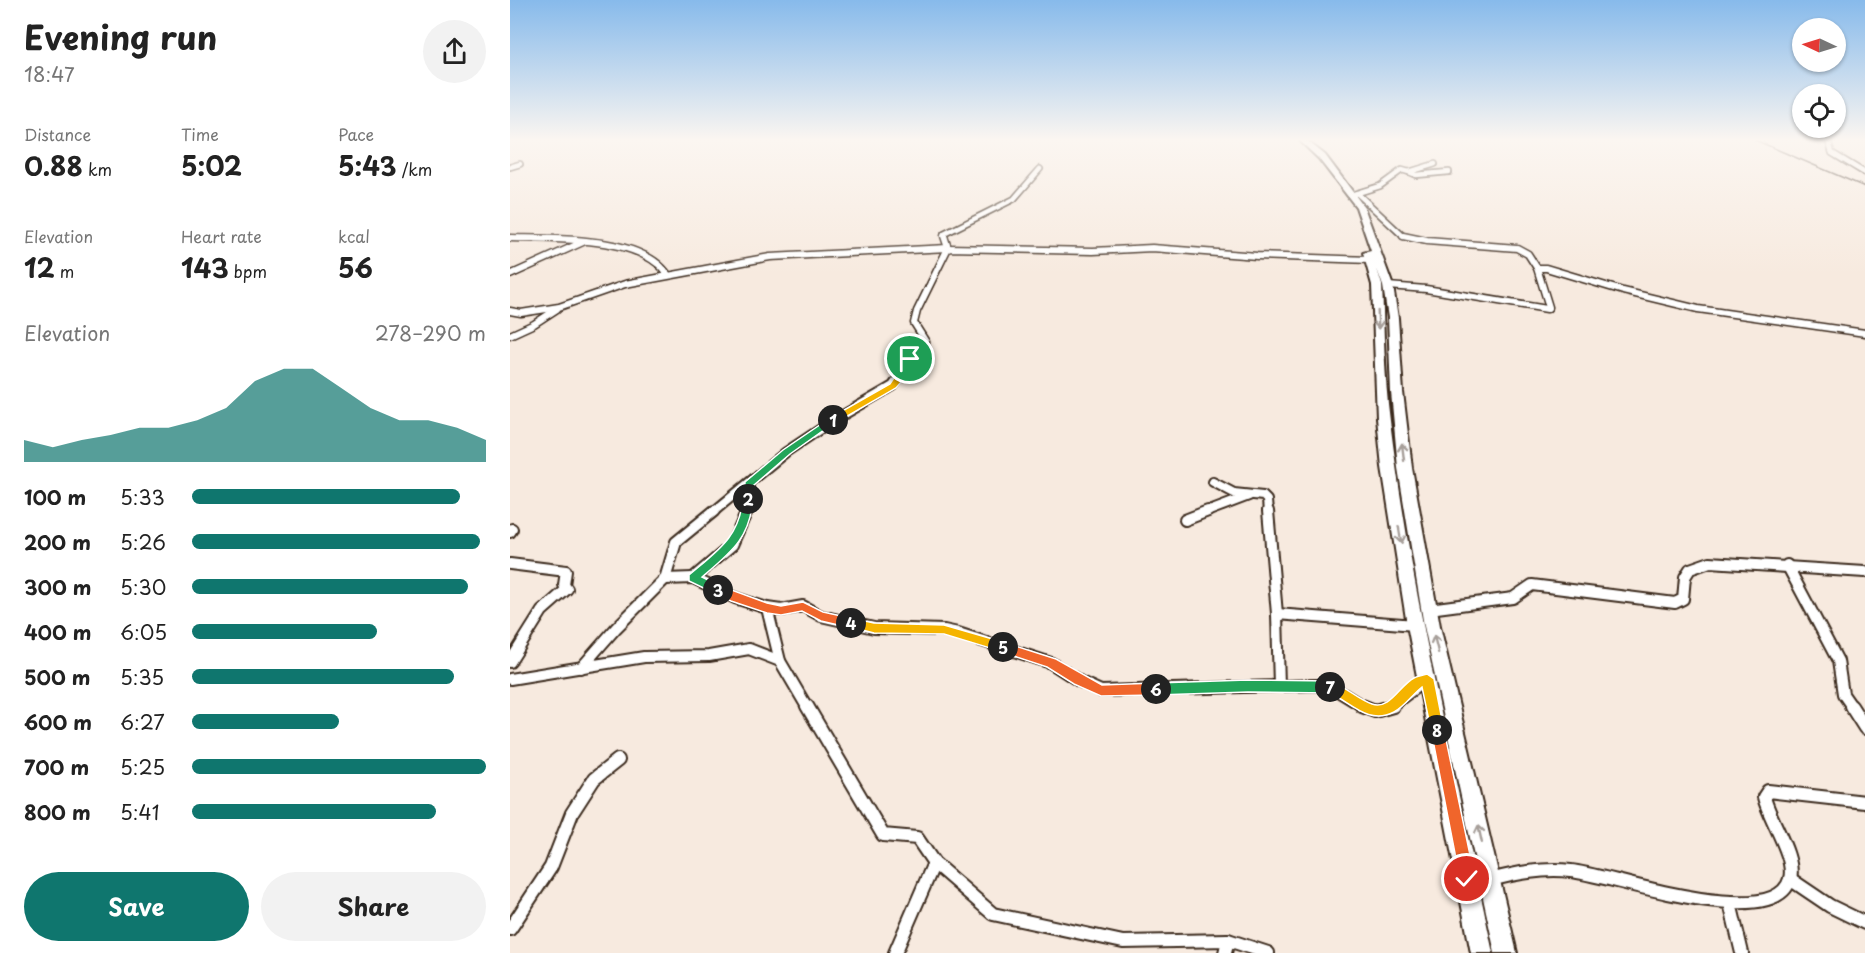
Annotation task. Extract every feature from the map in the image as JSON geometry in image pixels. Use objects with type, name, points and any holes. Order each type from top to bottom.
[{"type":"main road","points":[[1335,184],[1352,207],[1377,285],[1383,418],[1415,624],[1482,953]]},
{"type":"main road","points":[[1347,184],[1355,194],[1388,286],[1393,318],[1396,392],[1405,468],[1429,609],[1506,953]]},
{"type":"street","points":[[581,668],[616,628],[665,579],[675,542],[749,485],[786,452],[831,422],[893,386],[903,375],[910,359],[926,342],[914,323],[917,311],[948,248],[944,234],[1014,199],[1027,184]]},
{"type":"street","points":[[1355,194],[1384,184]]},
{"type":"street","points":[[1355,194],[1403,236],[1427,241],[1517,248],[1528,254],[1536,268],[1549,307],[1547,309],[1426,289],[1388,286]]},
{"type":"street","points":[[510,238],[563,239],[631,251],[660,263],[668,275]]},
{"type":"street","points":[[510,275],[583,242]]},
{"type":"street","points":[[510,311],[521,313],[559,307],[624,284],[770,257],[948,248],[1093,251],[1152,248],[1257,256],[1370,260]]},
{"type":"street","points":[[1536,268],[1546,268],[1632,295],[1676,305],[1752,318],[1820,324],[1865,333]]},
{"type":"street","points":[[510,335],[534,324],[559,307]]},
{"type":"street","points":[[1213,482],[1226,490],[1263,496],[1268,504],[1277,615],[1279,686]]},
{"type":"street","points":[[693,578],[732,545],[747,511],[749,485]]},
{"type":"street","points":[[1185,520],[1253,495]]},
{"type":"street","points":[[1429,609],[1513,598],[1532,585],[1675,603],[1683,599],[1686,573],[1692,565],[1710,562],[1787,565],[1865,572]]},
{"type":"street","points":[[510,564],[566,571],[564,585],[567,589],[558,594],[522,638],[510,662]]},
{"type":"street","points":[[1787,565],[1838,661],[1843,694],[1865,728]]},
{"type":"street","points":[[665,579],[693,578],[735,598],[767,608],[781,610],[803,606],[821,616],[874,628],[944,630],[958,633],[1051,663],[1079,681],[1101,691],[1279,686],[1330,687],[1341,691],[1365,708],[1378,711],[1391,707],[1417,683],[1427,679]]},
{"type":"street","points":[[767,608],[780,661],[883,835],[917,838],[934,863],[993,914],[1123,942],[1227,946],[1268,953]]},
{"type":"street","points":[[1277,615],[1415,624]]},
{"type":"street","points":[[510,679],[644,657],[709,656],[749,650],[780,661]]},
{"type":"street","points":[[510,929],[551,867],[572,813],[594,779],[618,760]]},
{"type":"street","points":[[1490,880],[1534,869],[1575,871],[1711,901],[1745,904],[1770,899],[1785,891],[1790,879],[1787,856],[1766,809],[1764,797],[1768,791],[1865,802]]},
{"type":"street","points":[[895,953],[934,863]]},
{"type":"street","points":[[1790,879],[1830,906],[1854,916],[1865,924]]},
{"type":"street","points":[[1730,903],[1742,953]]},
{"type":"railway","points":[[1859,184],[1865,187]]},
{"type":"route","points":[[910,359],[903,375],[893,386],[831,422],[786,452],[749,485],[747,511],[732,545],[693,578],[735,598],[767,608],[781,610],[803,606],[821,616],[874,628],[944,630],[958,633],[1051,663],[1079,681],[1101,691],[1248,686],[1330,687],[1341,691],[1365,708],[1378,711],[1391,707],[1417,683],[1427,679],[1467,879]]}]
